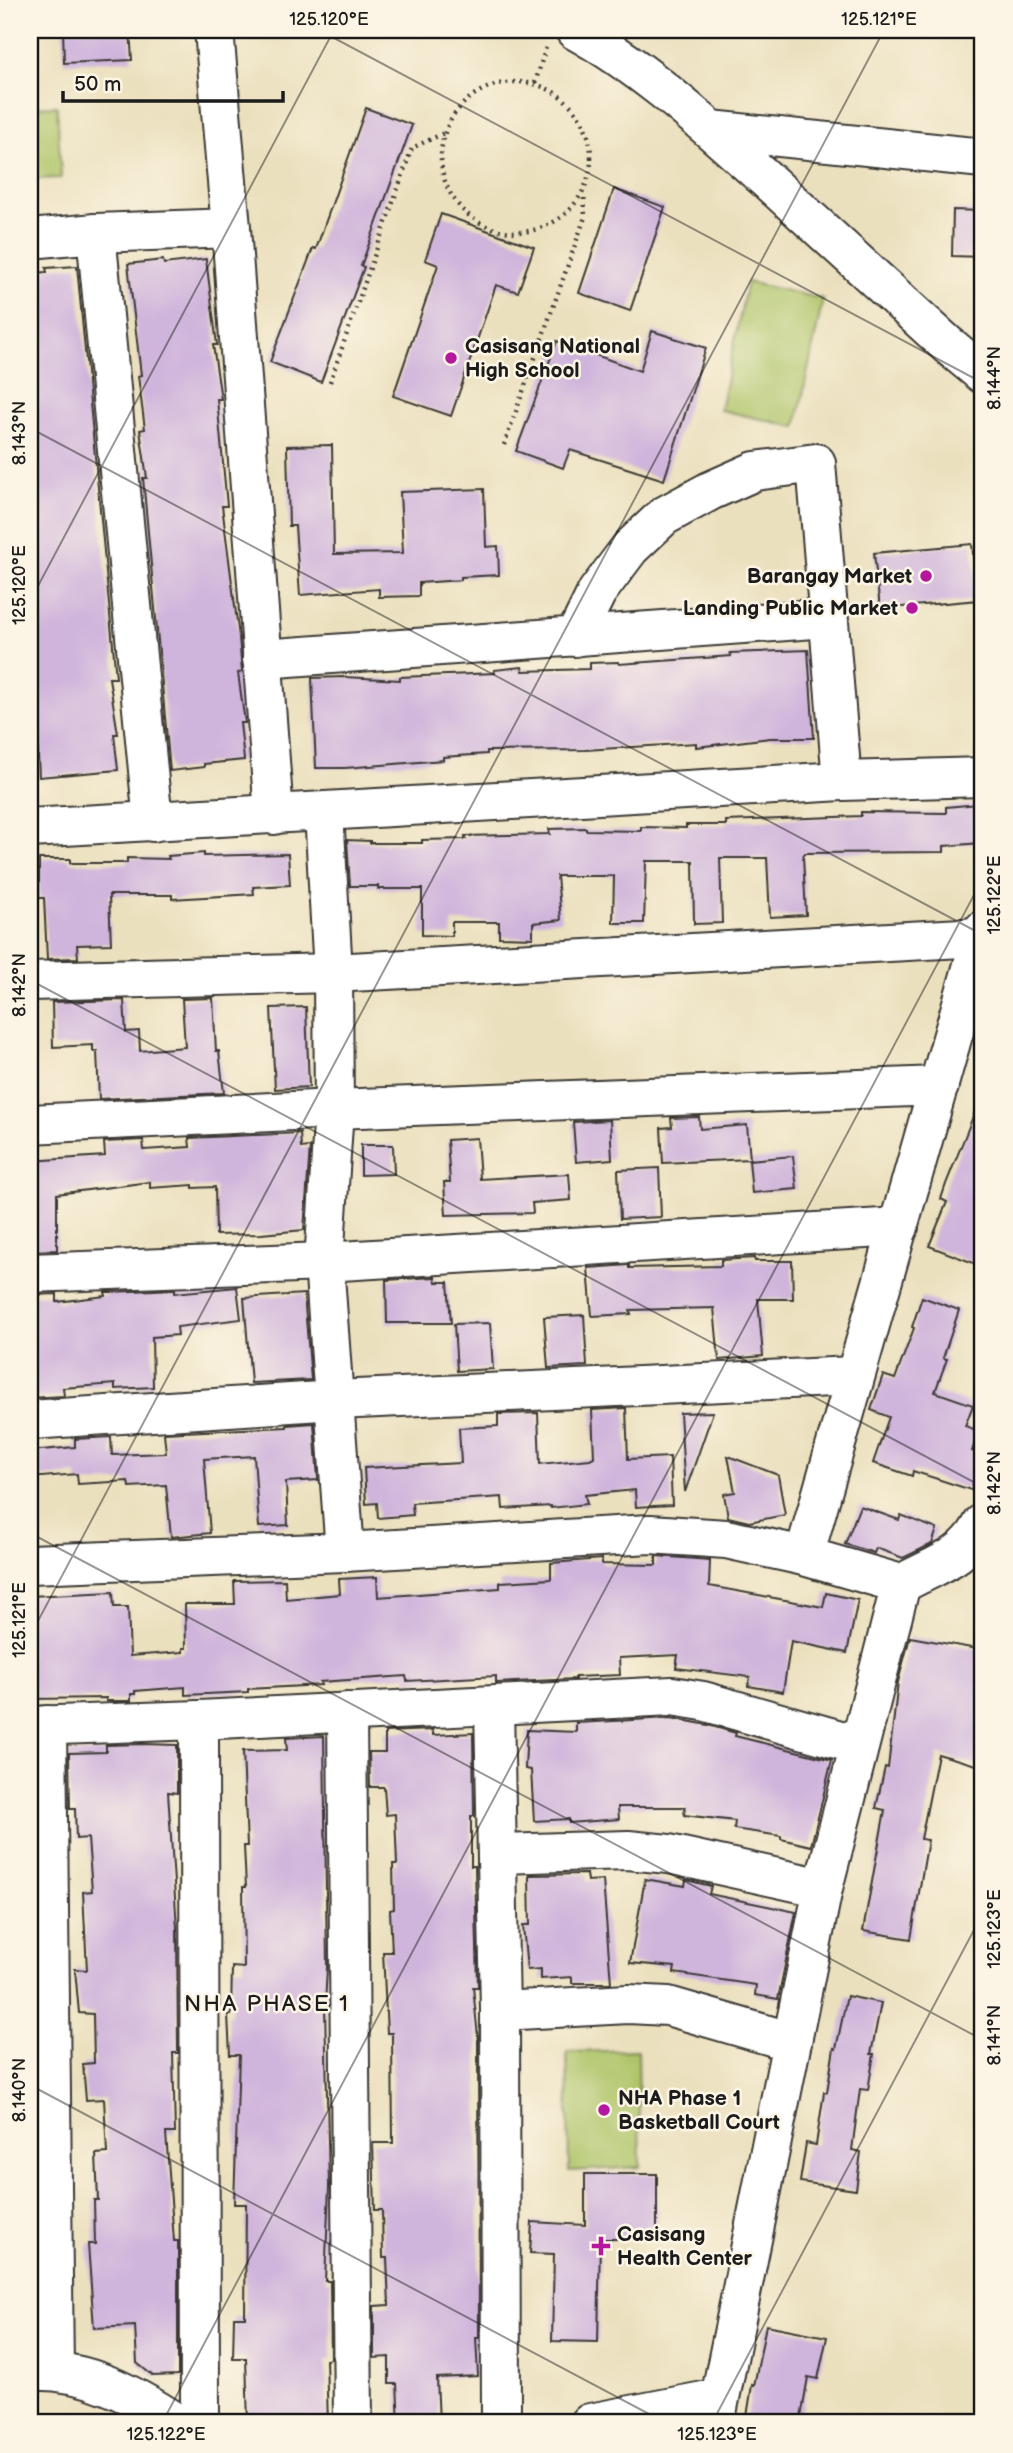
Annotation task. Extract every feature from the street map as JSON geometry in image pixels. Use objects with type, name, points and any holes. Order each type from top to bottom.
[{"type":"street","points":[[214,30],[274,815]]},
{"type":"street","points":[[561,35],[619,56],[711,130],[983,374]]},
{"type":"street","points":[[711,130],[983,158]]},
{"type":"street","points":[[30,239],[96,233],[231,228]]},
{"type":"street","points":[[96,233],[153,822]]},
{"type":"street","points":[[575,636],[597,592],[630,548],[664,516],[755,471],[816,463],[842,780]]},
{"type":"street","points":[[262,659],[828,618]]},
{"type":"street","points":[[30,828],[842,780],[983,777]]},
{"type":"street","points":[[324,812],[333,972],[334,1109],[324,1262],[345,1552]]},
{"type":"street","points":[[30,981],[333,972],[982,933],[804,1556]]},
{"type":"street","points":[[30,1124],[334,1109],[939,1086]]},
{"type":"street","points":[[30,1273],[324,1262],[899,1227]]},
{"type":"street","points":[[30,1420],[336,1401],[854,1376]]},
{"type":"street","points":[[30,1564],[345,1552],[650,1534],[726,1539],[804,1556],[901,1584],[953,1559],[976,1538],[983,1523]]},
{"type":"street","points":[[590,2423],[717,2411],[823,1888],[901,1584]]},
{"type":"street","points":[[177,2423],[125,2392],[102,2382],[42,2370],[39,1726],[672,1696],[703,1701],[858,1745]]},
{"type":"street","points":[[494,1706],[500,2011],[502,2423]]},
{"type":"street","points":[[347,1712],[353,2423]]},
{"type":"street","points":[[199,1720],[200,2423]]},
{"type":"street","points":[[497,1854],[628,1850],[669,1854],[823,1888]]},
{"type":"street","points":[[500,2011],[628,2004],[668,2006],[792,2042]]},
{"type":"path","points":[[535,83],[561,35]]},
{"type":"path","points":[[512,81],[535,83],[556,92],[573,107],[586,126],[592,148],[591,171],[583,192],[570,210],[552,224],[531,231],[508,232],[486,226],[467,214],[452,197],[443,176],[440,154],[444,132],[455,112],[470,96],[490,85],[512,81]]},
{"type":"path","points":[[330,382],[412,148],[444,132]]},
{"type":"path","points":[[504,445],[585,217],[583,192]]},
{"type":"green space","points":[[57,106],[61,178],[30,179],[30,107]]},
{"type":"green space","points":[[747,282],[823,299],[796,427],[720,410]]},
{"type":"green space","name":"NHA Phase 1 Basketball Court","points":[[638,2050],[640,2167],[569,2171],[567,2052]]},
{"type":"building","points":[[63,30],[130,30],[132,60],[64,63]]},
{"type":"building","points":[[366,108],[412,125],[361,266],[364,267],[321,382],[270,362],[313,248],[316,249]]},
{"type":"building","points":[[614,189],[665,207],[630,311],[579,293]]},
{"type":"building","points":[[953,210],[983,211],[983,257],[952,256]]},
{"type":"building","points":[[441,214],[534,247],[518,292],[496,285],[451,416],[393,396],[438,265],[425,260]]},
{"type":"building","points":[[206,259],[217,345],[213,345],[221,399],[217,399],[227,506],[222,506],[242,672],[238,673],[245,723],[240,723],[244,760],[170,771],[143,478],[147,478],[140,430],[145,429],[138,376],[141,375],[128,264],[163,260],[164,264]]},
{"type":"building","points":[[77,266],[116,678],[109,678],[118,734],[114,734],[118,770],[39,777],[37,733],[30,683],[30,273],[47,272],[46,268]]},
{"type":"building","points":[[652,331],[706,348],[664,480],[570,450],[563,468],[516,451],[557,341],[640,371]]},
{"type":"building","points":[[332,445],[334,554],[403,553],[400,492],[484,489],[486,547],[498,546],[499,575],[419,583],[419,596],[379,597],[379,589],[300,595],[295,526],[289,526],[287,446]]},
{"type":"building","name":"Barangay Market","points":[[972,544],[978,600],[880,609],[874,553]]},
{"type":"building","points":[[808,650],[814,738],[770,738],[696,747],[696,743],[585,750],[487,751],[487,754],[443,757],[443,760],[316,768],[312,678],[400,680],[400,677],[495,673],[494,670],[522,667],[523,671],[590,669],[590,663],[619,664],[731,656],[730,653]]},
{"type":"building","points":[[978,804],[981,843],[944,846],[944,852],[805,853],[806,915],[770,917],[767,858],[720,858],[722,923],[694,924],[693,861],[646,861],[644,923],[613,923],[614,876],[557,876],[561,920],[533,923],[533,938],[499,937],[499,922],[452,922],[452,936],[422,935],[422,889],[350,886],[347,840],[422,843],[422,840],[466,839],[465,836],[550,834],[549,829],[641,831],[641,827],[726,825],[726,821],[861,816],[861,812],[946,813],[946,807]]},
{"type":"building","points":[[204,853],[204,856],[288,854],[290,885],[253,887],[254,894],[172,899],[172,895],[109,895],[111,944],[77,945],[78,958],[47,959],[44,898],[39,898],[39,859],[70,859],[70,863],[127,863],[127,858],[169,859],[168,856]]},
{"type":"building","points":[[213,998],[216,1051],[219,1051],[224,1093],[99,1099],[97,1051],[93,1051],[93,1045],[53,1047],[52,1002],[124,1000],[126,1032],[139,1031],[140,1051],[185,1047],[182,999]]},
{"type":"building","points":[[306,1007],[309,1087],[275,1089],[271,1008]]},
{"type":"building","points":[[982,1094],[983,1245],[976,1264],[929,1246],[947,1202],[941,1199],[946,1184]]},
{"type":"building","points":[[699,1117],[700,1129],[747,1125],[750,1159],[663,1163],[661,1128],[672,1127],[671,1118]]},
{"type":"building","points":[[610,1120],[612,1159],[576,1162],[573,1122]]},
{"type":"building","points":[[300,1133],[301,1148],[310,1147],[304,1230],[216,1235],[215,1187],[193,1188],[193,1185],[150,1188],[150,1182],[57,1194],[57,1250],[30,1251],[30,1161],[105,1156],[104,1142],[143,1140],[144,1150],[190,1147],[189,1138]]},
{"type":"building","points":[[477,1138],[480,1179],[569,1174],[571,1200],[532,1203],[533,1213],[446,1215],[444,1182],[450,1182],[447,1140]]},
{"type":"building","points":[[361,1145],[393,1145],[394,1174],[361,1175]]},
{"type":"building","points":[[793,1156],[797,1189],[752,1193],[749,1160]]},
{"type":"building","points":[[659,1168],[661,1217],[620,1219],[618,1170]]},
{"type":"building","points":[[754,1258],[755,1261],[792,1261],[793,1299],[758,1299],[763,1356],[719,1360],[714,1308],[630,1310],[631,1314],[592,1316],[588,1268],[629,1265],[629,1268],[721,1266],[721,1260]]},
{"type":"building","points":[[435,1277],[436,1282],[448,1282],[451,1323],[387,1323],[386,1280]]},
{"type":"building","points":[[237,1287],[241,1319],[177,1327],[178,1335],[152,1337],[153,1387],[115,1389],[115,1384],[63,1388],[64,1396],[30,1398],[30,1297],[33,1295],[57,1294],[57,1302],[106,1296],[105,1292],[175,1289],[175,1293]]},
{"type":"building","points":[[304,1294],[311,1380],[251,1383],[244,1298]]},
{"type":"building","points":[[922,1297],[959,1310],[943,1358],[947,1359],[935,1392],[973,1405],[965,1426],[979,1431],[972,1451],[982,1454],[971,1490],[913,1471],[912,1476],[873,1463],[889,1417],[871,1410],[883,1375],[895,1379]]},
{"type":"building","points":[[584,1315],[587,1366],[548,1368],[544,1317]]},
{"type":"building","points":[[490,1323],[493,1369],[457,1371],[454,1324]]},
{"type":"building","points":[[626,1408],[628,1459],[670,1457],[672,1505],[636,1507],[635,1490],[585,1495],[587,1504],[551,1508],[503,1509],[502,1497],[412,1503],[413,1515],[378,1518],[377,1503],[366,1504],[364,1468],[461,1463],[459,1428],[498,1426],[498,1414],[538,1413],[540,1464],[590,1459],[594,1457],[592,1410]]},
{"type":"building","points":[[713,1412],[685,1492],[680,1413]]},
{"type":"building","points":[[314,1423],[318,1480],[286,1482],[288,1525],[259,1527],[254,1456],[204,1459],[210,1533],[171,1537],[166,1485],[129,1487],[128,1481],[78,1484],[77,1474],[30,1478],[30,1451],[75,1447],[75,1439],[111,1437],[112,1455],[166,1453],[164,1433],[287,1427]]},
{"type":"building","points":[[728,1456],[778,1475],[785,1515],[749,1522],[728,1517],[724,1494],[735,1492]]},
{"type":"building","points":[[860,1506],[899,1520],[901,1515],[937,1529],[932,1544],[903,1558],[876,1548],[874,1553],[845,1544]]},
{"type":"building","points":[[656,1556],[710,1560],[709,1586],[823,1607],[826,1593],[858,1600],[847,1653],[791,1641],[783,1692],[748,1686],[750,1677],[676,1668],[678,1655],[619,1658],[620,1675],[575,1679],[496,1683],[496,1676],[407,1681],[406,1676],[248,1689],[248,1692],[185,1695],[185,1687],[135,1691],[135,1694],[131,1694],[131,1701],[106,1701],[106,1698],[30,1699],[30,1596],[113,1592],[114,1607],[128,1607],[130,1656],[183,1652],[183,1648],[186,1648],[185,1604],[235,1604],[234,1581],[285,1580],[286,1599],[340,1594],[339,1579],[377,1577],[378,1597],[500,1588],[500,1582],[551,1579],[551,1563],[602,1559],[602,1564],[656,1565]]},
{"type":"building","points":[[910,1637],[983,1650],[983,1767],[938,1754],[921,1839],[928,1840],[911,1939],[863,1931],[885,1810],[876,1808],[885,1767],[888,1768],[898,1682]]},
{"type":"building","points":[[671,1718],[708,1725],[736,1733],[735,1736],[832,1760],[811,1846],[781,1839],[781,1836],[734,1829],[735,1821],[684,1815],[685,1807],[618,1807],[619,1819],[569,1823],[569,1819],[534,1821],[531,1770],[525,1769],[527,1730],[576,1732],[576,1723]]},
{"type":"building","points":[[433,1730],[433,1735],[473,1733],[474,1816],[471,1816],[471,1866],[475,1866],[478,1987],[473,1987],[478,2037],[478,2376],[437,2378],[439,2423],[399,2423],[397,2384],[389,2384],[389,2357],[374,2358],[374,2306],[389,2305],[387,2258],[383,2258],[382,2210],[375,2210],[373,2143],[393,2143],[392,2033],[387,2033],[383,1952],[392,1952],[390,1910],[394,1909],[393,1864],[397,1864],[395,1814],[386,1815],[384,1787],[370,1787],[369,1752],[385,1752],[385,1732]]},
{"type":"building","points":[[324,1736],[329,2186],[325,2281],[330,2281],[331,2359],[326,2360],[328,2423],[248,2423],[246,2358],[233,2358],[234,2317],[245,2317],[246,2204],[234,2204],[239,2055],[230,2055],[228,2015],[231,2015],[232,1967],[244,1968],[244,1846],[247,1846],[243,1751],[287,1750],[286,1738]]},
{"type":"building","points":[[106,1745],[177,1745],[177,1793],[168,1792],[177,1928],[178,2053],[173,2053],[175,2133],[166,2133],[174,2241],[178,2241],[178,2375],[153,2376],[137,2363],[135,2326],[94,2328],[88,2244],[95,2244],[94,2200],[98,2200],[96,2154],[107,2153],[104,2099],[86,2100],[83,2064],[94,2063],[93,2014],[79,2013],[75,1969],[87,1970],[83,1892],[92,1891],[88,1838],[76,1839],[75,1809],[70,1809],[69,1753],[106,1752]]},
{"type":"building","points":[[586,1874],[587,1881],[603,1880],[611,1983],[572,1983],[572,1977],[541,1979],[541,1969],[527,1970],[523,1925],[530,1925],[529,1875]]},
{"type":"building","points":[[645,1879],[685,1886],[686,1880],[711,1886],[709,1894],[796,1912],[778,1999],[755,1995],[756,1985],[674,1973],[675,1967],[630,1963]]},
{"type":"building","points":[[847,1996],[881,2003],[871,2054],[874,2054],[868,2090],[860,2089],[852,2150],[861,2152],[856,2190],[800,2182],[806,2143],[816,2145],[824,2092],[827,2092],[834,2048],[836,2049]]},
{"type":"building","points":[[585,2174],[657,2174],[657,2239],[600,2239],[598,2342],[552,2341],[554,2254],[530,2253],[532,2222],[585,2225]]},
{"type":"building","points":[[766,2325],[827,2337],[818,2379],[808,2377],[800,2423],[746,2423]]},
{"type":"place","name":"Casisang National High School","points":[[451,358]]},
{"type":"place","name":"Barangay Market","points":[[926,576]]},
{"type":"place","name":"Landing Public Market","points":[[912,608]]},
{"type":"place","name":"NHA Phase 1 Basketball Court","points":[[604,2110]]},
{"type":"place","name":"Casisang Health Center","points":[[601,2246]]},
{"type":"district","name":"NHA PHASE 1","points":[[267,2004]]}]
